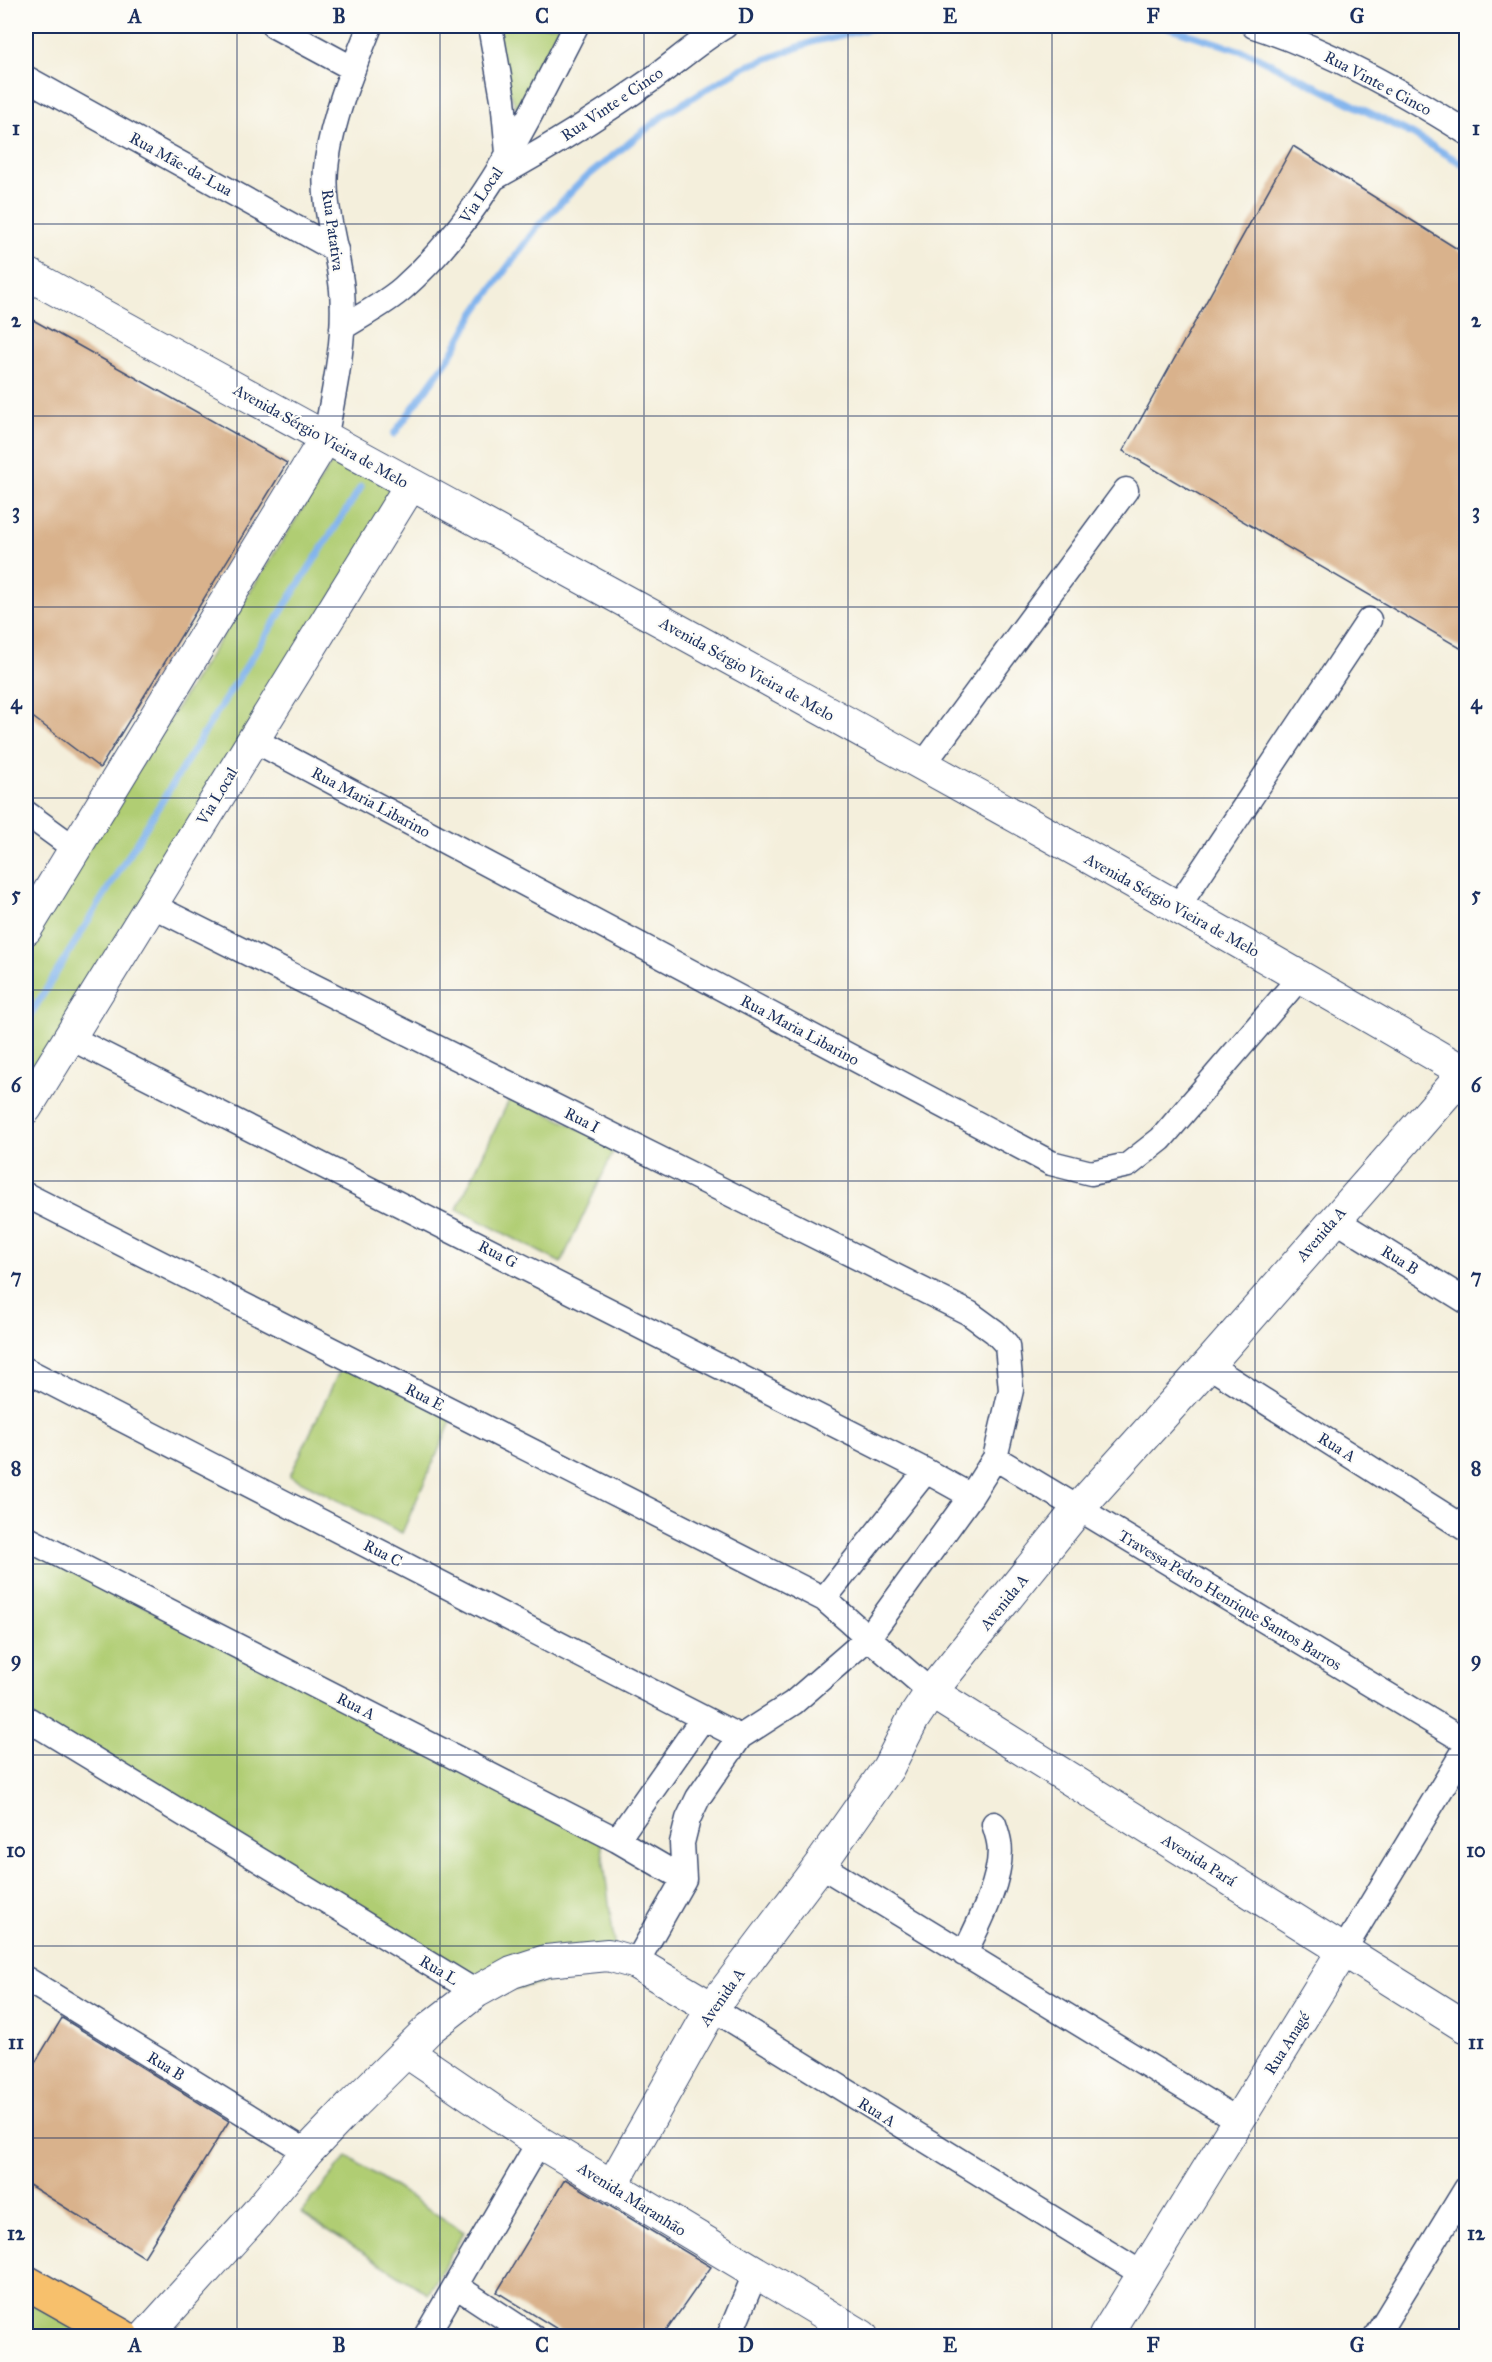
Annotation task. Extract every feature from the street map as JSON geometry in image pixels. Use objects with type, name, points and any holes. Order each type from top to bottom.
[{"type":"main road","points":[[26,2282],[122,2337]]},
{"type":"street","points":[[274,26],[352,68]]},
{"type":"street","name":"Rua Patativa","points":[[325,439],[339,362],[342,328],[342,292],[327,204],[327,161],[352,68],[370,26]]},
{"type":"street","points":[[490,26],[503,99],[508,153]]},
{"type":"street","name":"Via Local","points":[[342,328],[400,290],[420,272],[462,224],[495,177],[576,26]]},
{"type":"street","name":"Rua Vinte e Cinco","points":[[495,177],[553,145],[652,79],[707,36],[725,26]]},
{"type":"street","name":"Rua Vinte e Cinco","points":[[1254,26],[1300,41],[1409,97],[1467,132]]},
{"type":"street","name":"Rua Mãe-da-Lua","points":[[26,78],[336,250]]},
{"type":"street","name":"Avenida Sérgio Vieira de Melo","points":[[26,273],[410,486],[923,765],[1301,976],[1466,1072]]},
{"type":"street","points":[[26,928],[325,439]]},
{"type":"street","name":"Via Local","points":[[26,1108],[410,486]]},
{"type":"street","points":[[923,765],[1126,490]]},
{"type":"street","points":[[1178,908],[1369,620]]},
{"type":"street","name":"Rua Maria Libarino","points":[[252,739],[1051,1163],[1091,1173],[1128,1166],[1161,1139],[1301,976]]},
{"type":"street","points":[[26,813],[74,848]]},
{"type":"street","name":"Rua I","points":[[151,905],[969,1314],[994,1332],[1007,1345],[1011,1390],[995,1458]]},
{"type":"street","name":"Rua G","points":[[69,1037],[926,1471],[971,1496]]},
{"type":"street","name":"Avenida A","points":[[612,2186],[712,2008],[820,1865],[888,1768],[913,1719],[931,1692],[1078,1509],[1466,1072]]},
{"type":"street","name":"Rua E","points":[[26,1195],[824,1599],[931,1692]]},
{"type":"street","name":"Rua B","points":[[1334,1219],[1467,1301]]},
{"type":"street","name":"Rua A","points":[[1208,1365],[1467,1529]]},
{"type":"street","name":"Rua C","points":[[26,1370],[740,1737]]},
{"type":"street","points":[[476,1992],[512,1972],[546,1961],[622,1959],[684,1879],[681,1843],[688,1819],[698,1798],[740,1737],[793,1703],[868,1638],[971,1496],[995,1458]]},
{"type":"street","name":"Travessa Pedro Henrique Santos Barros","points":[[995,1458],[1467,1742]]},
{"type":"street","points":[[824,1599],[926,1471]]},
{"type":"street","name":"Rua A","points":[[26,1538],[617,1840],[684,1879]]},
{"type":"street","name":"Avenida Pará","points":[[931,1692],[1467,2026]]},
{"type":"street","name":"Rua L","points":[[26,1718],[476,1992],[430,2028],[307,2152],[256,2214],[146,2337]]},
{"type":"street","points":[[617,1840],[703,1718]]},
{"type":"street","name":"Rua Anagé","points":[[1105,2337],[1467,1748]]},
{"type":"street","points":[[964,1954],[986,1909],[1000,1860],[1000,1844],[994,1824]]},
{"type":"street","points":[[820,1865],[1239,2121]]},
{"type":"street","name":"Rua A","points":[[622,1959],[712,2008],[1144,2275]]},
{"type":"street","name":"Rua B","points":[[26,1979],[307,2152]]},
{"type":"street","name":"Avenida Maranhão","points":[[407,2052],[539,2142],[862,2337]]},
{"type":"street","points":[[426,2337],[539,2142]]},
{"type":"street","points":[[1376,2337],[1467,2189]]},
{"type":"street","points":[[729,2337],[756,2272]]},
{"type":"street","points":[[456,2286],[532,2337]]},
{"type":"path","points":[[26,2329],[38,2337]]},
{"type":"green space","points":[[482,26],[564,26],[519,114]]},
{"type":"green space","points":[[334,459],[391,486],[393,498],[26,1090],[26,953],[111,812]]},
{"type":"green space","points":[[511,1096],[616,1146],[561,1263],[457,1209]]},
{"type":"green space","points":[[344,1361],[454,1415],[402,1533],[290,1476]]},
{"type":"green space","points":[[26,1548],[600,1832],[617,1966],[500,1992],[26,1715]]},
{"type":"green space","points":[[347,2156],[464,2232],[428,2294],[301,2213]]},
{"type":"green space","points":[[26,2289],[110,2336],[26,2336]]},
{"type":"building","points":[[1293,146],[1467,255],[1467,652],[1123,451]]},
{"type":"building","points":[[26,316],[287,463],[100,768],[26,712]]},
{"type":"building","points":[[62,2018],[229,2121],[144,2257],[26,2183],[26,2078]]},
{"type":"building","points":[[565,2179],[711,2267],[662,2337],[570,2337],[497,2292]]},
{"type":"waterway","points":[[394,434],[451,355],[474,314],[538,226],[583,180],[665,114],[742,68],[815,41],[880,26]]},
{"type":"waterway","points":[[1164,26],[1251,54],[1412,134],[1466,166]]},
{"type":"waterway","points":[[26,1022],[217,712],[361,487]]}]
